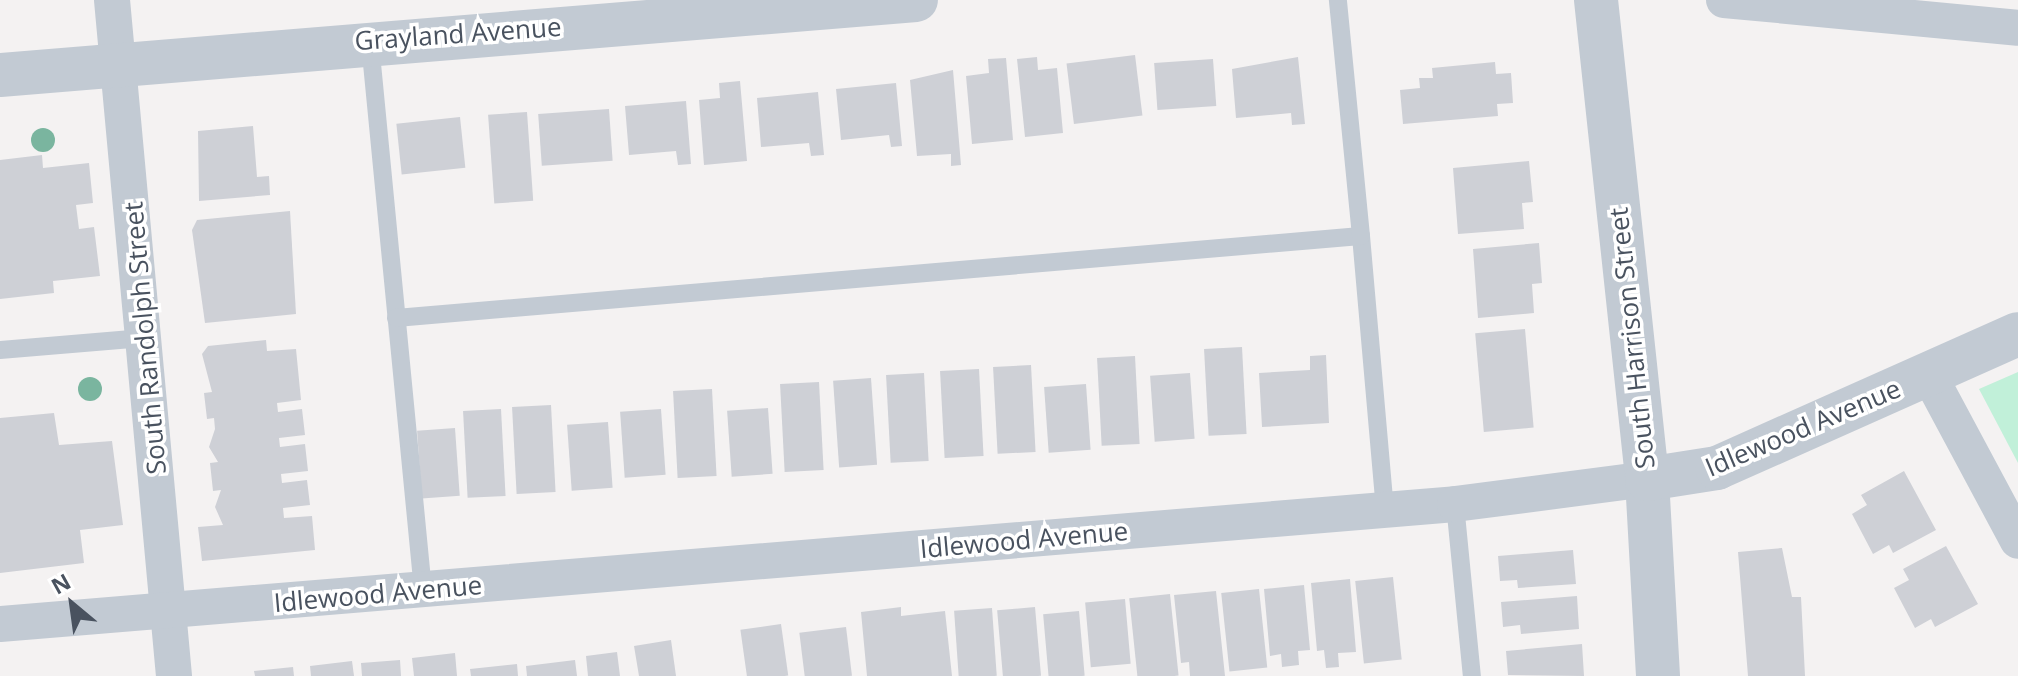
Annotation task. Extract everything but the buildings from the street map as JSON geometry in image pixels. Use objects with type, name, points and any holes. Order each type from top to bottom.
[{"type":"street","name":"South Randolph Street","points":[[112,0],[174,676]]},
{"type":"street","name":"Grayland Avenue","points":[[0,75],[370,40],[916,0]]},
{"type":"street","name":"South Harrison Street","points":[[1596,0],[1647,479],[1658,676]]},
{"type":"street","points":[[1724,0],[2018,28]]},
{"type":"street","name":"Idlewood Avenue","points":[[0,624],[1455,504],[1647,479],[1717,468],[2018,334]]},
{"type":"street","points":[[1929,375],[2018,541]]},
{"type":"lane","points":[[1338,0],[1385,510]]},
{"type":"lane","points":[[370,40],[423,590]]},
{"type":"lane","points":[[396,318],[1361,236]]},
{"type":"lane","points":[[0,350],[144,338]]},
{"type":"lane","points":[[1455,504],[1472,676]]},
{"type":"green space","points":[[2018,372],[2018,463],[1979,389]]}]
